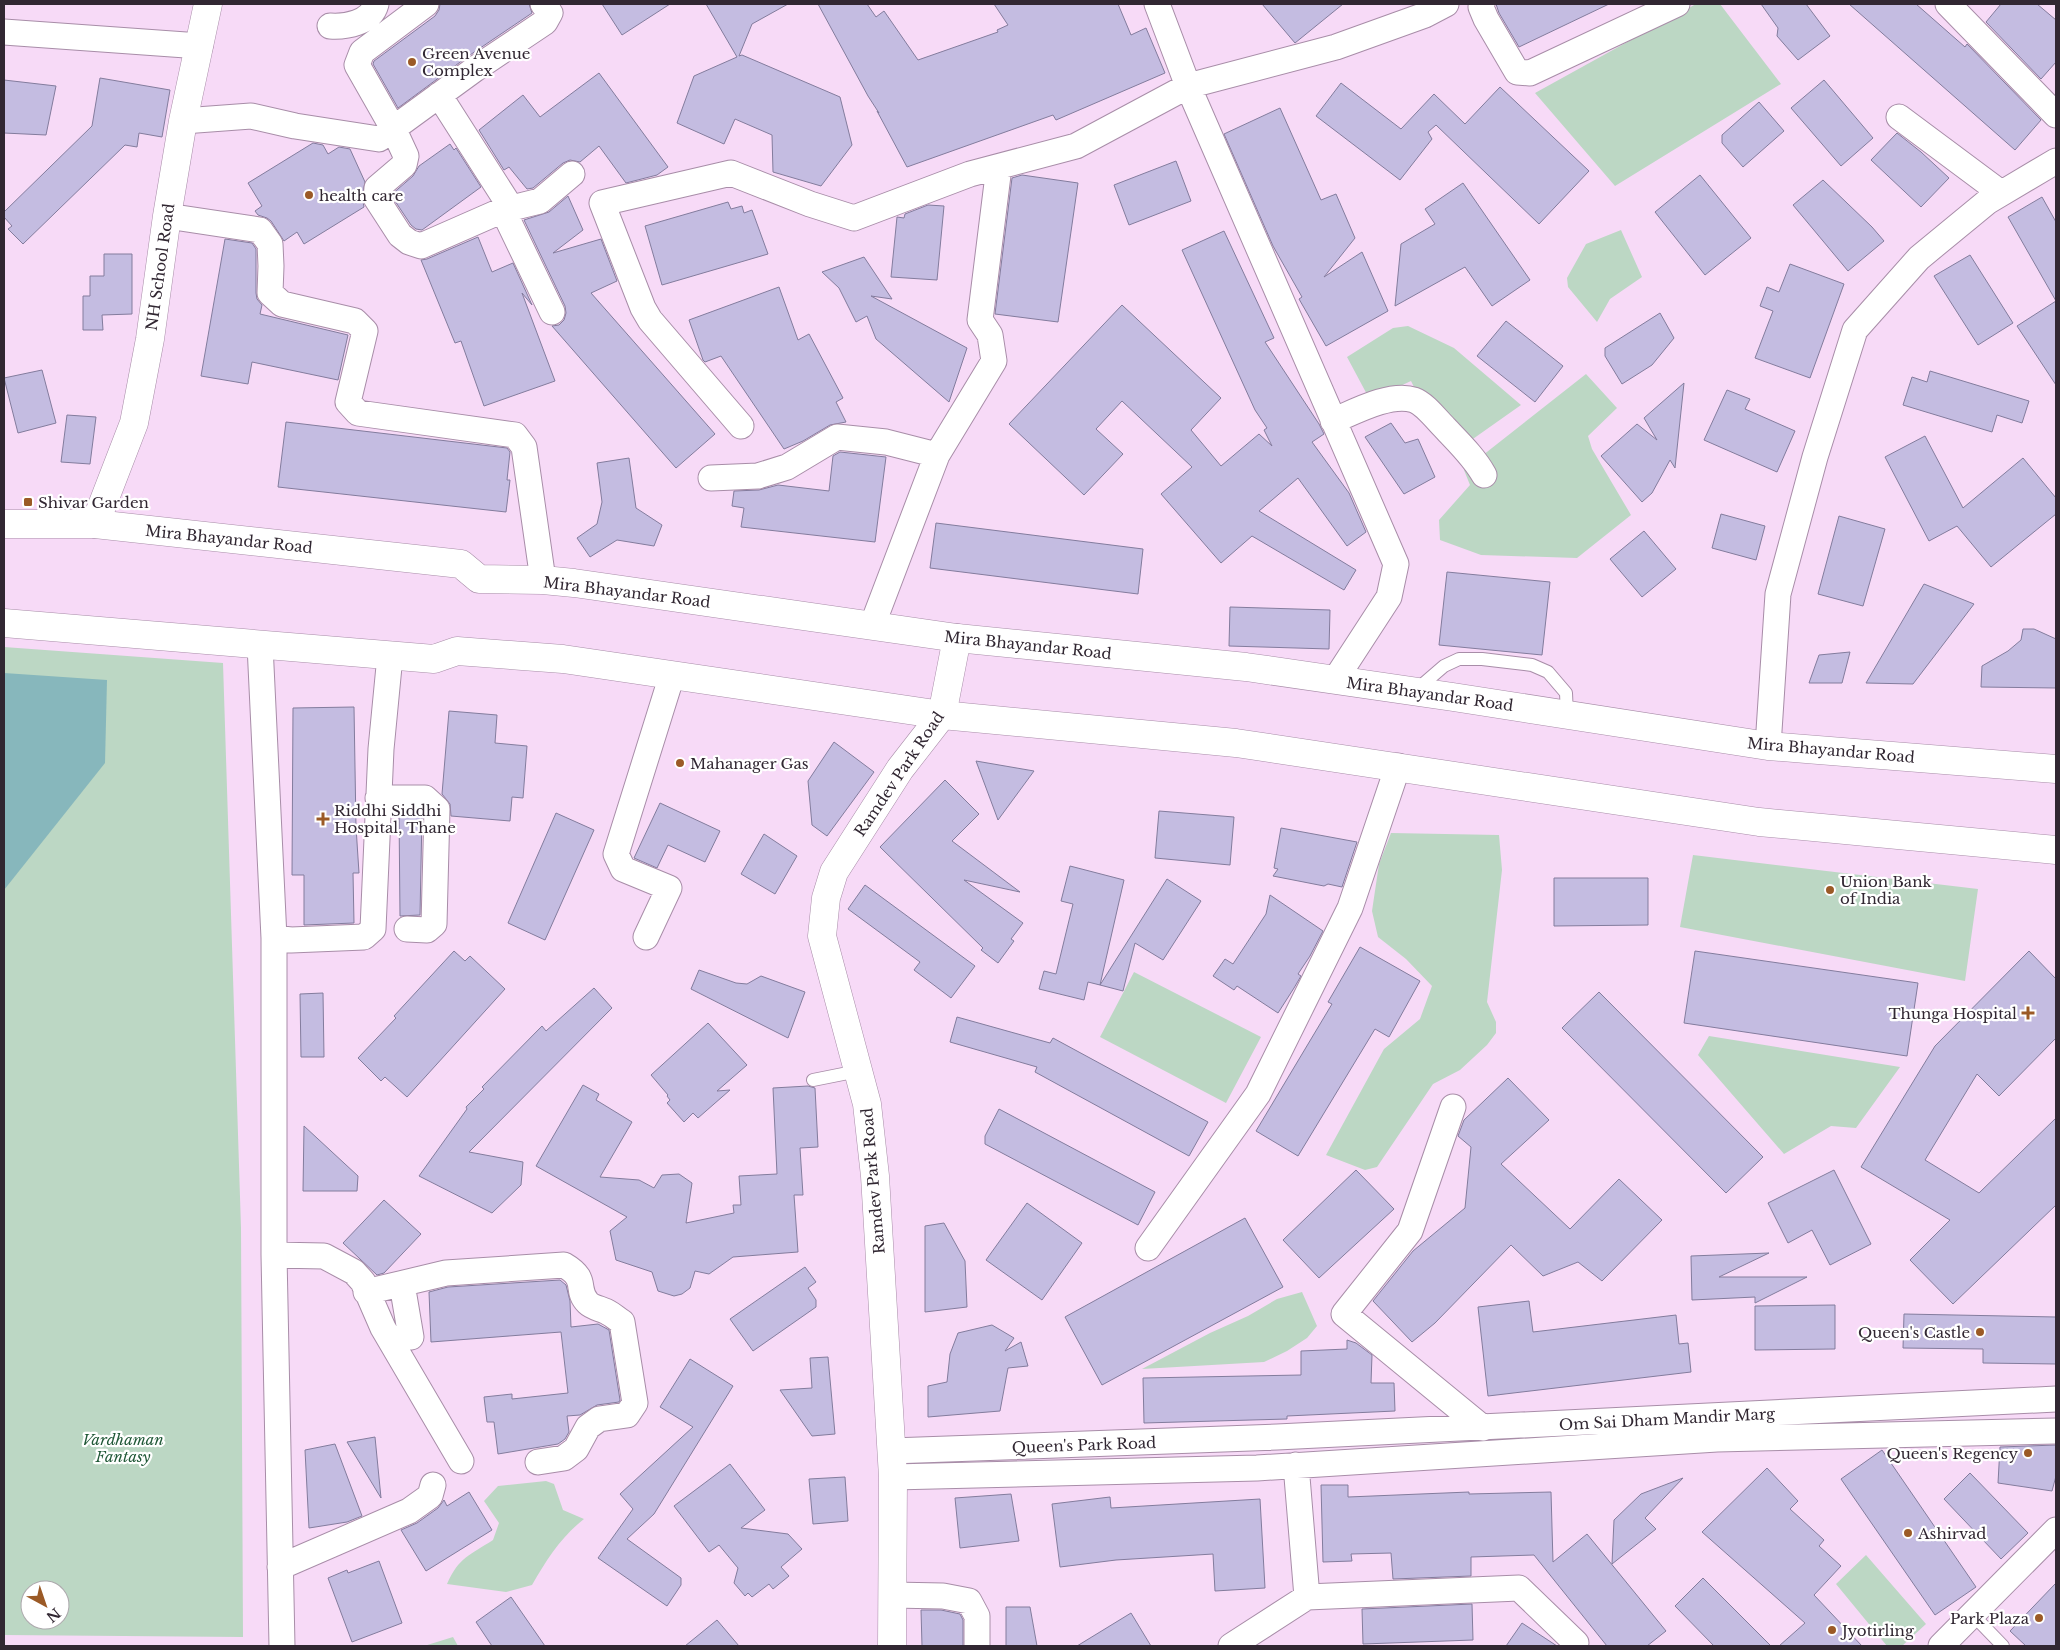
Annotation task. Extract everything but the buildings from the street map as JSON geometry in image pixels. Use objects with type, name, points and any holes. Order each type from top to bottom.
[{"type":"main road","name":"NH School Road","points":[[95,524],[134,423],[150,339],[167,216],[208,4]]},
{"type":"main road","name":"Mira Bhayandar Road","points":[[4,524],[95,524],[461,564],[479,578],[543,580],[958,638],[1246,667],[1415,691],[1768,746],[2056,770]]},
{"type":"main road","points":[[4,542],[94,542],[479,578]]},
{"type":"main road","points":[[4,604],[457,651],[563,659],[942,715],[1236,743],[1759,822],[2056,850]]},
{"type":"main road","points":[[4,623],[434,659],[457,651]]},
{"type":"main road","name":"Ramdev Park Road","points":[[892,1646],[892,1464],[876,1176],[867,1104],[822,936],[826,898],[834,872],[900,769],[942,715],[958,638]]},
{"type":"street","points":[[330,26],[342,26],[365,19],[376,4]]},
{"type":"street","points":[[426,4],[362,52],[357,65],[394,130],[406,156],[404,165],[377,188],[376,198],[400,235],[409,242],[421,246],[503,210],[540,201],[572,174]]},
{"type":"street","points":[[184,121],[251,116],[295,126],[379,139],[545,22],[550,13],[543,4]]},
{"type":"street","points":[[1157,4],[1188,86],[1396,564],[1389,597],[1335,680]]},
{"type":"street","points":[[741,426],[650,320],[643,308],[602,203],[731,173],[810,204],[854,218],[970,174],[1076,146],[1188,86],[1336,47],[1425,15],[1446,4]]},
{"type":"street","points":[[1482,4],[1481,7],[1486,19],[1516,72],[1530,73],[1678,4]]},
{"type":"street","points":[[1948,4],[2056,115]]},
{"type":"street","points":[[4,32],[200,46]]},
{"type":"street","points":[[440,95],[506,200],[503,210],[552,312]]},
{"type":"street","points":[[1899,117],[2001,194]]},
{"type":"street","points":[[1768,746],[1778,594],[1815,457],[1855,330],[1920,258],[1987,202],[2056,161]]},
{"type":"street","points":[[872,626],[937,455],[994,361],[990,335],[980,320],[998,167]]},
{"type":"street","points":[[167,216],[260,230],[270,244],[270,294],[282,304],[355,321],[365,331],[348,402],[358,413],[516,435],[524,447],[543,580]]},
{"type":"street","points":[[1333,421],[1387,400],[1400,398],[1415,400],[1462,445],[1484,475]]},
{"type":"street","points":[[711,478],[758,476],[787,467],[837,437],[886,442],[937,455]]},
{"type":"street","points":[[260,645],[274,938],[274,1255],[282,1646]]},
{"type":"street","points":[[274,938],[290,940],[364,937],[373,929],[381,749],[390,656]]},
{"type":"street","points":[[646,937],[668,888],[623,869],[616,854],[672,675]]},
{"type":"street","points":[[1148,1248],[1258,1094],[1350,908],[1398,766]]},
{"type":"street","points":[[378,798],[425,798],[437,809],[434,924],[427,930],[407,929]]},
{"type":"street","points":[[1453,1107],[1410,1231],[1344,1314],[1483,1428]]},
{"type":"street","points":[[274,1255],[324,1256],[354,1272],[363,1282],[383,1328],[461,1461]]},
{"type":"street","points":[[366,1292],[446,1273],[564,1265],[575,1271],[580,1280],[582,1294],[588,1303],[608,1312],[622,1322],[635,1403],[627,1415],[599,1419],[588,1427],[576,1449],[564,1458],[538,1462]]},
{"type":"street","points":[[383,1328],[410,1330],[402,1284]]},
{"type":"street","name":"Om Sai Dham Mandir Marg","points":[[1277,1437],[2056,1399]]},
{"type":"street","points":[[1875,1436],[1878,1408]]},
{"type":"street","name":"Om Sai Dham Mandir Marg","points":[[1288,1466],[1717,1439],[2056,1431]]},
{"type":"street","points":[[1277,1437],[1288,1466],[1307,1597]]},
{"type":"street","name":"Queen's Park Road","points":[[892,1464],[1277,1437]]},
{"type":"street","name":"Queen's Park Road","points":[[892,1464],[1288,1466]]},
{"type":"street","points":[[280,1567],[409,1511],[430,1496],[433,1485]]},
{"type":"street","points":[[1941,1646],[2056,1530]]},
{"type":"street","points":[[1232,1646],[1307,1597],[1519,1588],[1576,1643],[1573,1646]]},
{"type":"street","points":[[892,1596],[943,1596],[970,1601],[976,1616],[977,1646]]},
{"type":"lane","points":[[1415,691],[1444,666],[1459,659],[1482,659],[1532,665],[1548,672],[1566,692],[1567,715]]},
{"type":"lane","points":[[813,1080],[858,1071]]},
{"type":"lane","points":[[1972,1614],[2003,1646]]},
{"type":"green space","points":[[1696,4],[1720,4],[1781,84],[1615,186],[1535,93]]},
{"type":"green space","points":[[1621,230],[1642,277],[1610,299],[1597,322],[1568,287],[1567,278],[1586,244]]},
{"type":"green space","points":[[1408,326],[1454,348],[1521,405],[1470,441],[1416,391],[1411,381],[1370,400],[1347,357],[1393,328]]},
{"type":"green space","points":[[1586,374],[1617,408],[1588,436],[1592,449],[1631,515],[1577,558],[1481,555],[1440,540],[1439,520],[1470,485],[1464,470]]},
{"type":"green space","name":"Vardhaman Fantasy","points":[[4,647],[223,663],[241,1228],[243,1637],[4,1635]]},
{"type":"green space","points":[[1391,833],[1499,835],[1502,870],[1487,1002],[1496,1022],[1496,1033],[1487,1045],[1460,1070],[1433,1084],[1377,1167],[1365,1170],[1326,1155],[1384,1049],[1420,1019],[1432,986],[1406,959],[1378,937],[1372,911],[1379,864]]},
{"type":"green space","points":[[1693,855],[1978,889],[1965,981],[1680,927]]},
{"type":"green space","points":[[1134,972],[1261,1037],[1226,1103],[1100,1037]]},
{"type":"green space","points":[[1709,1036],[1900,1067],[1856,1128],[1831,1126],[1784,1154],[1698,1055]]},
{"type":"green space","points":[[1302,1292],[1317,1326],[1307,1338],[1287,1351],[1264,1362],[1142,1369],[1210,1333],[1248,1316],[1277,1299]]},
{"type":"green space","points":[[546,1481],[554,1484],[563,1510],[584,1519],[568,1533],[555,1549],[532,1585],[506,1592],[447,1584],[461,1562],[493,1540],[499,1523],[484,1501],[498,1486]]},
{"type":"green space","points":[[1866,1555],[1926,1624],[1902,1646],[1887,1646],[1836,1584]]},
{"type":"green space","points":[[453,1637],[458,1646],[424,1646]]},
{"type":"shaded area","points":[[4,673],[107,680],[105,763],[4,890]]},
{"type":"place","name":"Green Avenue Complex","points":[[412,62]]},
{"type":"place","name":"health care","points":[[309,195]]},
{"type":"place","name":"Shivar Garden","points":[[28,502]]},
{"type":"place","name":"Mahanager Gas","points":[[680,763]]},
{"type":"place","name":"Riddhi Siddhi Hospital, Thane","points":[[323,819]]},
{"type":"place","name":"Union Bank of India","points":[[1830,890]]},
{"type":"place","name":"Thunga Hospital","points":[[2028,1013]]},
{"type":"place","name":"Queen's Castle","points":[[1980,1332]]},
{"type":"place","name":"Queen's Regency","points":[[2028,1453]]},
{"type":"place","name":"Ashirvad","points":[[1908,1533]]},
{"type":"place","name":"Park Plaza","points":[[2039,1618]]},
{"type":"place","name":"Jyotirling","points":[[1832,1630]]}]
